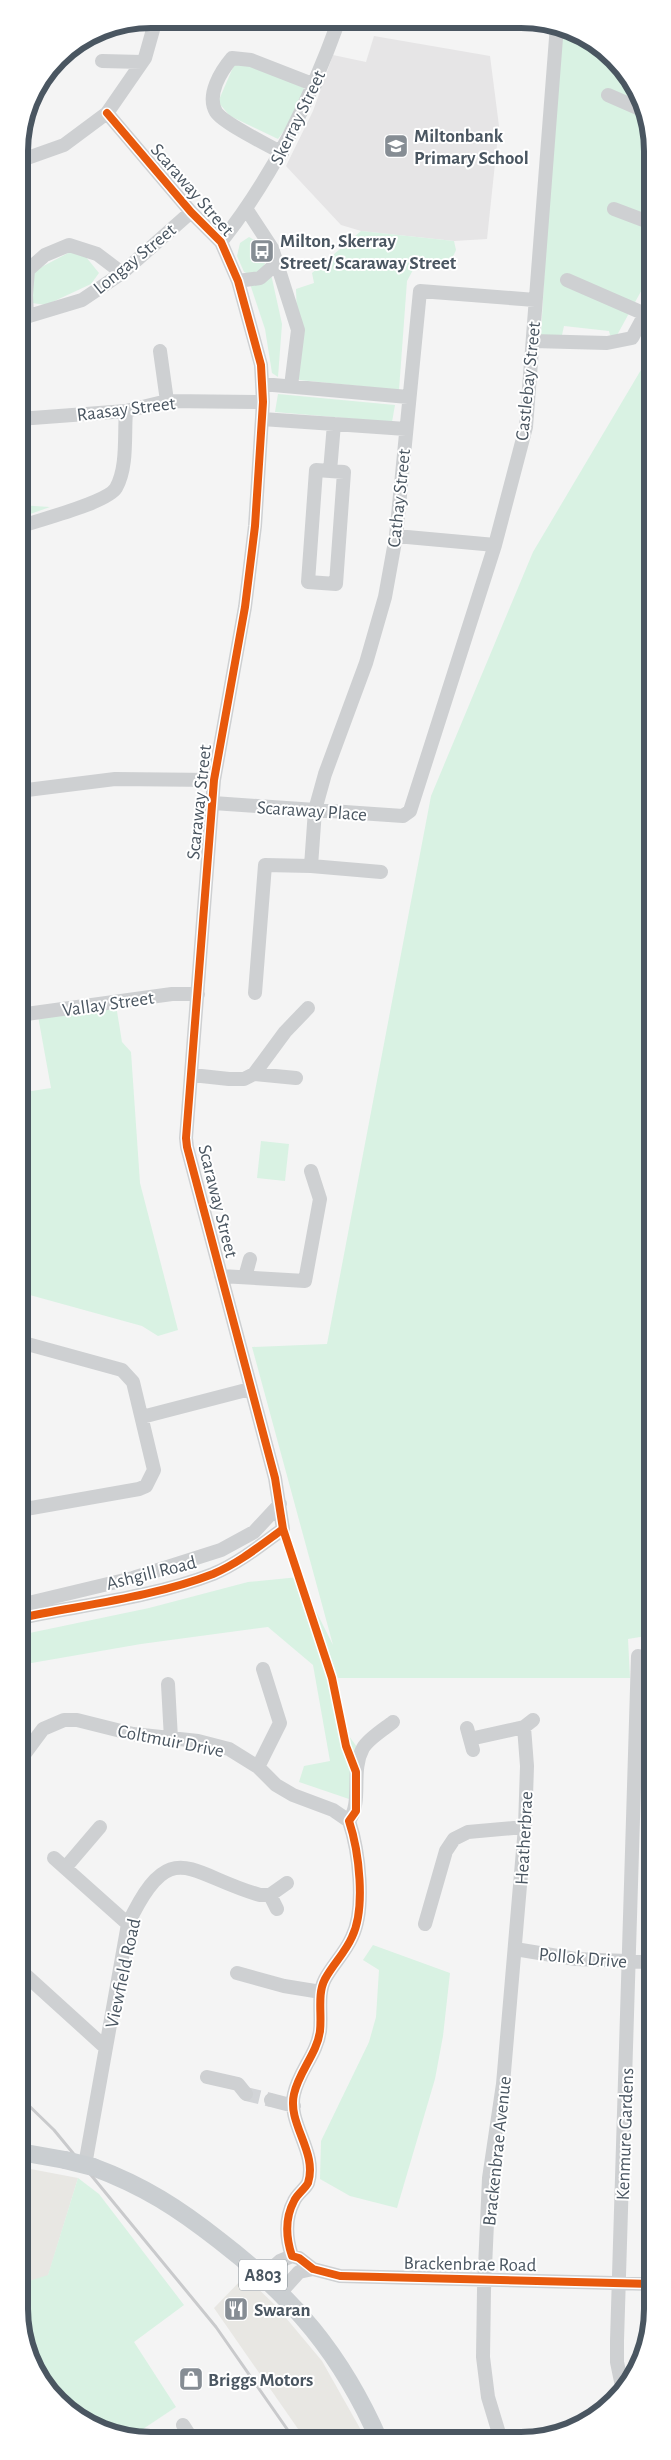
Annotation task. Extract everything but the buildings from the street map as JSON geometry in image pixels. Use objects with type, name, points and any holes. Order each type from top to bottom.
[{"type":"main road","name":"A803","points":[[28,2153],[88,2164],[137,2185],[173,2205],[264,2275],[330,2349],[358,2395],[375,2432]]},
{"type":"street","points":[[28,158],[64,145],[107,113],[142,62],[153,28]]},
{"type":"street","name":"Skerray Street","points":[[221,242],[247,210],[282,153],[315,85],[336,28]]},
{"type":"street","name":"Castlebay Street","points":[[410,811],[495,545],[526,427],[556,33]]},
{"type":"street","points":[[282,153],[232,125],[216,112],[213,98],[221,72],[232,58],[252,60],[315,85]]},
{"type":"street","points":[[102,61],[142,62]]},
{"type":"street","points":[[608,96],[635,106]]},
{"type":"street","name":"Scaraway Street","points":[[107,113],[191,212],[221,242],[238,281],[261,365],[263,402],[255,526],[245,607],[214,780],[187,1147],[280,1504]]},
{"type":"street","points":[[614,208],[644,220]]},
{"type":"street","points":[[247,210],[267,238],[298,330],[291,386]]},
{"type":"street","name":"Longay Street","points":[[28,316],[82,300],[122,273],[191,212]]},
{"type":"street","points":[[28,270],[45,255],[70,245],[97,254],[122,273]]},
{"type":"street","points":[[238,281],[260,278],[277,263]]},
{"type":"street","points":[[566,280],[644,307]]},
{"type":"street","name":"Cathay Street","points":[[311,866],[315,810],[366,663],[385,597],[396,536],[408,397],[420,291],[535,300]]},
{"type":"street","points":[[533,341],[608,343],[632,338],[644,316]]},
{"type":"street","points":[[160,351],[167,401]]},
{"type":"street","points":[[262,384],[408,397]]},
{"type":"street","name":"Raasay Street","points":[[28,417],[126,411],[167,401],[263,402]]},
{"type":"street","points":[[28,524],[97,502],[115,489],[122,463],[126,411]]},
{"type":"street","points":[[262,419],[406,429]]},
{"type":"street","points":[[330,471],[334,424]]},
{"type":"street","points":[[316,470],[330,471],[344,472],[336,584],[308,582],[316,470]]},
{"type":"street","points":[[396,536],[495,545]]},
{"type":"street","points":[[28,790],[115,779],[214,780]]},
{"type":"street","name":"Scaraway Place","points":[[213,803],[403,816],[410,811]]},
{"type":"street","points":[[255,993],[265,865],[311,866],[380,872]]},
{"type":"street","name":"Vallay Street","points":[[28,1014],[172,994],[198,994]]},
{"type":"street","points":[[192,1074],[229,1079],[244,1079],[254,1074],[285,1032],[308,1008]]},
{"type":"street","points":[[254,1074],[296,1078]]},
{"type":"street","points":[[221,1276],[305,1281],[320,1199],[312,1171]]},
{"type":"street","points":[[245,1277],[250,1259]]},
{"type":"street","points":[[28,1344],[122,1370],[133,1382],[154,1470],[146,1486],[133,1491],[28,1509]]},
{"type":"street","points":[[142,1417],[250,1390]]},
{"type":"street","name":"Ashgill Road","points":[[28,1603],[133,1578],[221,1550],[254,1532],[280,1504]]},
{"type":"street","name":"Ashgill Road","points":[[28,1616],[169,1589],[214,1573],[252,1552],[283,1528],[280,1504]]},
{"type":"street","name":"Kenmure Gardens","points":[[621,2381],[617,2362],[638,1656]]},
{"type":"street","points":[[258,1767],[280,1723],[263,1669]]},
{"type":"street","points":[[168,1684],[171,1739]]},
{"type":"street","name":"Coltmuir Drive","points":[[28,1749],[43,1729],[64,1720],[77,1720],[133,1734],[198,1741],[229,1749],[258,1767],[276,1785],[284,1790],[333,1810],[349,1821]]},
{"type":"street","points":[[264,2275],[280,2261],[292,2256],[287,2225],[294,2200],[308,2183],[308,2157],[294,2113],[293,2095],[300,2075],[312,2055],[320,2032],[321,1992],[325,1979],[340,1961],[354,1935],[358,1909],[357,1846],[349,1821],[356,1811],[356,1772],[363,1747],[393,1722]]},
{"type":"street","name":"Heatherbrae","points":[[470,1739],[528,1724],[525,1827],[515,1950]]},
{"type":"street","points":[[65,1868],[100,1827]]},
{"type":"street","points":[[429,1920],[446,1851],[454,1839],[468,1832],[525,1827]]},
{"type":"street","points":[[54,1858],[128,1924]]},
{"type":"street","name":"Viewfield Road","points":[[88,2164],[128,1924],[151,1882],[161,1874],[175,1868],[197,1869],[254,1893],[270,1894]]},
{"type":"street","points":[[278,1909],[270,1894],[288,1882]]},
{"type":"street","name":"Pollok Drive","points":[[515,1950],[576,1959],[643,1962]]},
{"type":"street","name":"Brackenbrae Avenue","points":[[499,2432],[488,2397],[483,2357],[485,2279],[489,2178],[503,2084],[515,1950]]},
{"type":"street","points":[[237,1973],[284,1986],[321,1992]]},
{"type":"street","points":[[28,1977],[106,2048]]},
{"type":"street","points":[[207,2077],[238,2084],[246,2094]]},
{"type":"street","points":[[271,2100],[294,2106]]},
{"type":"street","name":"Brackenbrae Road","points":[[292,2256],[299,2258],[313,2269],[340,2276],[643,2284]]},
{"type":"street","points":[[281,2292],[299,2272],[313,2269]]},
{"type":"street","points":[[183,2425],[188,2432]]},
{"type":"shaded area","name":"Miltonbank Primary School","points":[[374,36],[490,56],[499,126],[487,239],[454,241],[361,231],[341,225],[286,166],[313,111],[333,55],[366,62]]},
{"type":"shaded area","points":[[28,2169],[78,2178],[48,2276],[28,2282]]},
{"type":"shaded area","points":[[245,2276],[276,2306],[322,2361],[362,2432],[300,2432],[214,2308]]},
{"type":"green space","points":[[560,34],[582,44],[613,69],[631,96],[637,111],[644,151],[644,286],[616,337],[610,335],[609,331],[564,326],[562,335],[541,335],[553,113]]},
{"type":"green space","points":[[234,65],[251,65],[304,88],[296,114],[278,139],[230,116],[218,102]]},
{"type":"green space","points":[[361,231],[454,241],[456,250],[448,268],[413,270],[407,281],[399,390],[299,380],[296,289],[314,283],[312,273]]},
{"type":"green space","points":[[249,237],[256,241],[266,261],[262,270],[254,276],[244,272],[237,256],[240,243]]},
{"type":"green space","points":[[70,252],[86,257],[99,273],[91,284],[46,305],[32,303],[32,272]]},
{"type":"green space","points":[[271,274],[282,324],[278,377],[272,373],[265,329],[250,284],[263,284]]},
{"type":"green space","points":[[644,365],[643,1636],[628,1639],[630,1678],[338,1678],[341,1725],[357,1747],[349,1799],[299,1782],[304,1766],[330,1761],[313,1665],[268,1627],[141,1644],[28,1664],[28,1633],[149,1608],[248,1582],[299,1577],[333,1645],[252,1347],[327,1344],[431,796],[533,552]]},
{"type":"green space","points":[[278,394],[395,405],[392,422],[275,412]]},
{"type":"green space","points":[[28,506],[50,507],[28,515]]},
{"type":"green space","points":[[116,1005],[122,1042],[131,1052],[140,1183],[178,1330],[158,1336],[142,1326],[28,1294],[28,1092],[51,1088],[38,1016]]},
{"type":"green space","points":[[261,1141],[289,1144],[285,1181],[257,1178]]},
{"type":"green space","points":[[373,1945],[450,1973],[443,2036],[435,2079],[397,2208],[350,2196],[320,2179],[321,2141],[369,2042],[376,2017],[379,1970],[363,1960]]},
{"type":"green space","points":[[78,2178],[99,2194],[184,2305],[134,2342],[176,2407],[139,2432],[111,2426],[96,2420],[82,2412],[64,2396],[53,2384],[40,2364],[29,2325],[28,2281],[48,2275]]},
{"type":"tunnel","points":[[246,2094],[271,2100]]},
{"type":"railway","points":[[28,2105],[54,2130],[216,2327],[289,2432]]},
{"type":"cycle path","points":[[28,1617],[142,1595],[190,1582],[232,1565],[283,1529],[275,1478],[186,1138],[214,780],[245,607],[255,526],[263,402],[261,365],[238,281],[221,242],[191,212],[107,113]]},
{"type":"cycle path","points":[[283,1529],[332,1678],[346,1746],[356,1772],[356,1811],[349,1821],[356,1848],[360,1879],[359,1911],[356,1925],[346,1948],[325,1979],[320,1998],[320,2031],[318,2039],[294,2094],[295,2116],[309,2160],[310,2172],[308,2183],[295,2198],[289,2214],[288,2235],[292,2256],[299,2258],[313,2269],[340,2276],[643,2284]]},
{"type":"place","name":"Miltonbank Primary School","points":[[396,146]]},
{"type":"place","name":"Milton, Skerray Street/ Scaraway Street","points":[[262,251]]},
{"type":"place","name":"Swaran","points":[[236,2309]]},
{"type":"place","name":"Briggs Motors","points":[[191,2379]]}]
